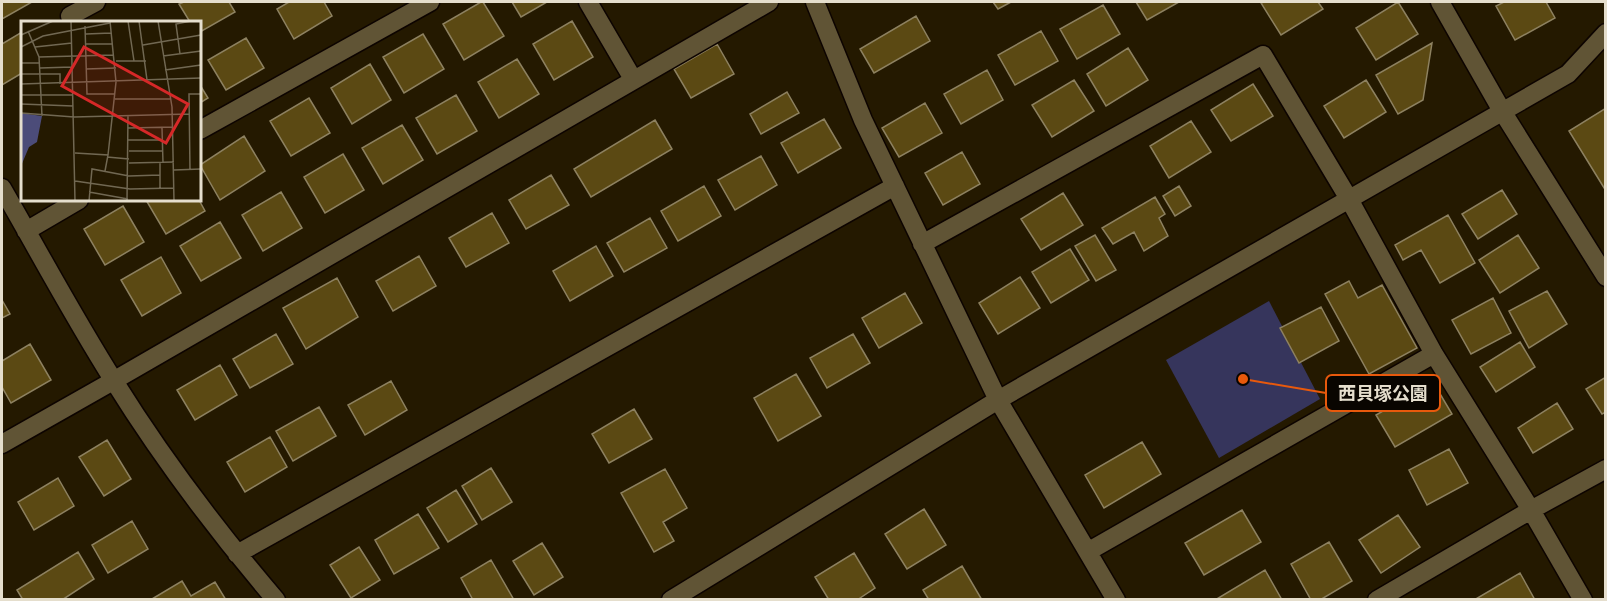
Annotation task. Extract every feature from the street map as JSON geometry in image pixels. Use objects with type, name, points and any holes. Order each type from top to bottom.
[{"type":"street","points":[[68,13],[96,2]]},
{"type":"street","points":[[201,129],[430,2]]},
{"type":"street","points":[[588,2],[633,79]]},
{"type":"street","points":[[2,444],[769,2]]},
{"type":"street","points":[[815,2],[863,120],[998,400],[1116,600]]},
{"type":"street","points":[[1440,2],[1502,111],[1605,277]]},
{"type":"street","points":[[671,600],[998,400],[1568,74],[1605,33]]},
{"type":"street","points":[[922,244],[1263,55],[1349,199],[1434,354],[1531,510],[1582,600]]},
{"type":"street","points":[[237,554],[895,186]]},
{"type":"street","points":[[2,188],[113,381],[171,467],[237,554],[276,600]]},
{"type":"street","points":[[26,231],[77,201]]},
{"type":"street","points":[[1089,551],[1434,354]]},
{"type":"street","points":[[1377,600],[1605,469]]},
{"type":"shaded area","points":[[1269,301],[1320,399],[1219,458],[1166,360]]},
{"type":"building","points":[[2,2],[32,2],[2,19]]},
{"type":"building","points":[[229,2],[235,12],[201,31],[201,21],[189,21],[179,4]]},
{"type":"building","points":[[289,2],[324,2],[332,16],[294,39],[277,9]]},
{"type":"building","points":[[481,2],[504,36],[464,60],[443,24]]},
{"type":"building","points":[[512,2],[547,2],[521,17]]},
{"type":"building","points":[[993,2],[1011,2],[998,9]]},
{"type":"building","points":[[1136,2],[1179,2],[1147,20]]},
{"type":"building","points":[[1318,2],[1323,9],[1281,35],[1261,3]]},
{"type":"building","points":[[1398,2],[1418,34],[1376,60],[1356,28]]},
{"type":"building","points":[[1504,2],[1546,2],[1555,18],[1515,40],[1496,6]]},
{"type":"building","points":[[1103,5],[1120,34],[1077,59],[1060,29]]},
{"type":"building","points":[[916,16],[930,41],[874,73],[860,49]]},
{"type":"building","points":[[572,21],[593,57],[554,80],[533,44]]},
{"type":"building","points":[[1041,31],[1058,61],[1015,85],[998,55]]},
{"type":"building","points":[[21,33],[21,74],[2,85],[2,44]]},
{"type":"building","points":[[423,34],[444,69],[404,93],[383,57]]},
{"type":"building","points":[[246,38],[264,68],[226,90],[208,60]]},
{"type":"building","points":[[1432,43],[1423,100],[1398,114],[1376,75]]},
{"type":"building","points":[[717,44],[734,74],[691,98],[674,69]]},
{"type":"building","points":[[1128,48],[1148,80],[1106,106],[1087,74]]},
{"type":"building","points":[[517,59],[539,94],[499,118],[478,82]]},
{"type":"building","points":[[370,64],[391,100],[352,124],[331,88]]},
{"type":"building","points":[[987,70],[1003,100],[961,124],[944,94]]},
{"type":"building","points":[[1074,80],[1094,111],[1052,137],[1032,105]]},
{"type":"building","points":[[1366,80],[1386,112],[1344,138],[1324,106]]},
{"type":"building","points":[[1253,84],[1273,116],[1231,141],[1211,110]]},
{"type":"building","points":[[201,87],[208,98],[201,102]]},
{"type":"building","points":[[787,92],[799,113],[761,134],[750,114]]},
{"type":"building","points":[[456,95],[477,131],[437,154],[416,118]]},
{"type":"building","points":[[309,98],[330,133],[291,156],[270,121]]},
{"type":"building","points":[[925,103],[942,133],[899,157],[882,128]]},
{"type":"building","points":[[1606,108],[1606,191],[1569,131]]},
{"type":"building","points":[[824,119],[841,148],[798,173],[781,143]]},
{"type":"building","points":[[655,120],[672,149],[591,197],[574,169]]},
{"type":"building","points":[[1191,121],[1211,152],[1169,178],[1150,146]]},
{"type":"building","points":[[402,125],[423,160],[383,184],[362,148]]},
{"type":"building","points":[[244,136],[265,171],[220,200],[201,164]]},
{"type":"building","points":[[962,152],[980,184],[943,205],[925,173]]},
{"type":"building","points":[[343,154],[364,190],[325,213],[304,177]]},
{"type":"building","points":[[761,156],[777,185],[735,210],[718,180]]},
{"type":"building","points":[[551,175],[569,205],[526,229],[509,200]]},
{"type":"building","points":[[704,186],[721,216],[678,241],[661,211]]},
{"type":"building","points":[[1179,186],[1191,206],[1175,216],[1163,196]]},
{"type":"building","points":[[1502,190],[1517,214],[1478,239],[1462,214]]},
{"type":"building","points":[[281,192],[302,228],[263,251],[242,215]]},
{"type":"building","points":[[1063,193],[1083,225],[1041,250],[1021,219]]},
{"type":"building","points":[[1155,197],[1165,214],[1159,218],[1168,236],[1144,251],[1134,232],[1113,244],[1102,228]]},
{"type":"building","points":[[147,201],[200,201],[205,211],[166,234]]},
{"type":"building","points":[[123,206],[144,242],[105,265],[84,229]]},
{"type":"building","points":[[492,213],[509,243],[466,267],[449,238]]},
{"type":"building","points":[[1448,215],[1475,263],[1440,283],[1421,250],[1403,260],[1395,245]]},
{"type":"building","points":[[650,218],[667,248],[624,272],[607,243]]},
{"type":"building","points":[[220,222],[241,258],[201,281],[180,246]]},
{"type":"building","points":[[1095,235],[1116,270],[1096,281],[1075,246]]},
{"type":"building","points":[[1518,235],[1539,268],[1500,293],[1479,260]]},
{"type":"building","points":[[596,246],[613,276],[570,301],[553,271]]},
{"type":"building","points":[[1070,249],[1089,280],[1051,303],[1032,272]]},
{"type":"building","points":[[419,256],[436,286],[393,311],[376,281]]},
{"type":"building","points":[[161,257],[181,293],[142,316],[121,280]]},
{"type":"building","points":[[1020,277],[1040,308],[998,334],[979,303]]},
{"type":"building","points":[[337,278],[358,317],[306,349],[283,308]]},
{"type":"building","points":[[1349,281],[1358,298],[1382,285],[1417,348],[1369,374],[1325,294]]},
{"type":"building","points":[[1547,291],[1567,324],[1529,348],[1509,311]]},
{"type":"building","points":[[905,293],[922,323],[879,348],[862,318]]},
{"type":"building","points":[[1493,298],[1511,333],[1471,354],[1452,320]]},
{"type":"building","points":[[2,300],[10,314],[2,318]]},
{"type":"building","points":[[1321,307],[1339,341],[1299,363],[1280,328]]},
{"type":"building","points":[[276,334],[293,364],[250,388],[233,359]]},
{"type":"building","points":[[853,334],[870,363],[827,388],[810,358]]},
{"type":"building","points":[[1520,342],[1535,367],[1496,392],[1480,367]]},
{"type":"building","points":[[30,344],[51,380],[11,403],[2,387],[2,361]]},
{"type":"building","points":[[220,365],[237,395],[195,420],[177,390]]},
{"type":"building","points":[[796,374],[821,416],[778,441],[754,398]]},
{"type":"building","points":[[1606,377],[1606,412],[1602,414],[1586,389]]},
{"type":"building","points":[[391,381],[407,410],[365,435],[348,405]]},
{"type":"building","points":[[1433,382],[1452,414],[1395,447],[1376,415]]},
{"type":"building","points":[[1557,403],[1573,429],[1533,453],[1518,428]]},
{"type":"building","points":[[319,407],[336,436],[293,461],[276,431]]},
{"type":"building","points":[[634,409],[652,439],[609,463],[592,434]]},
{"type":"building","points":[[270,437],[287,467],[245,492],[227,462]]},
{"type":"building","points":[[107,440],[131,479],[104,496],[79,457]]},
{"type":"building","points":[[1142,442],[1161,474],[1104,508],[1085,475]]},
{"type":"building","points":[[1449,449],[1468,483],[1427,505],[1409,470]]},
{"type":"building","points":[[491,468],[512,502],[482,520],[462,486]]},
{"type":"building","points":[[665,469],[687,508],[663,522],[674,541],[654,552],[621,493]]},
{"type":"building","points":[[58,478],[74,506],[34,530],[18,502]]},
{"type":"building","points":[[456,490],[477,524],[448,542],[427,508]]},
{"type":"building","points":[[924,509],[946,545],[907,569],[885,534]]},
{"type":"building","points":[[1242,510],[1261,542],[1204,575],[1185,543]]},
{"type":"building","points":[[418,514],[439,548],[394,574],[375,540]]},
{"type":"building","points":[[1398,515],[1420,547],[1381,573],[1359,540]]},
{"type":"building","points":[[132,521],[148,549],[108,573],[92,545]]},
{"type":"building","points":[[1329,542],[1352,581],[1320,600],[1311,600],[1291,564]]},
{"type":"building","points":[[542,543],[563,577],[534,595],[513,561]]},
{"type":"building","points":[[359,547],[380,580],[351,598],[330,565]]},
{"type":"building","points":[[78,552],[94,579],[62,600],[23,600],[17,590]]},
{"type":"building","points":[[854,553],[875,588],[857,600],[829,600],[815,577]]},
{"type":"building","points":[[491,560],[514,600],[473,600],[461,578]]},
{"type":"building","points":[[962,566],[982,600],[929,600],[923,590]]},
{"type":"building","points":[[1265,570],[1282,600],[1215,600]]},
{"type":"building","points":[[1520,573],[1535,600],[1474,600]]},
{"type":"building","points":[[182,581],[191,596],[215,582],[226,600],[152,599]]},
{"type":"place","name":"西貝塚公園","points":[[1243,379]]}]
